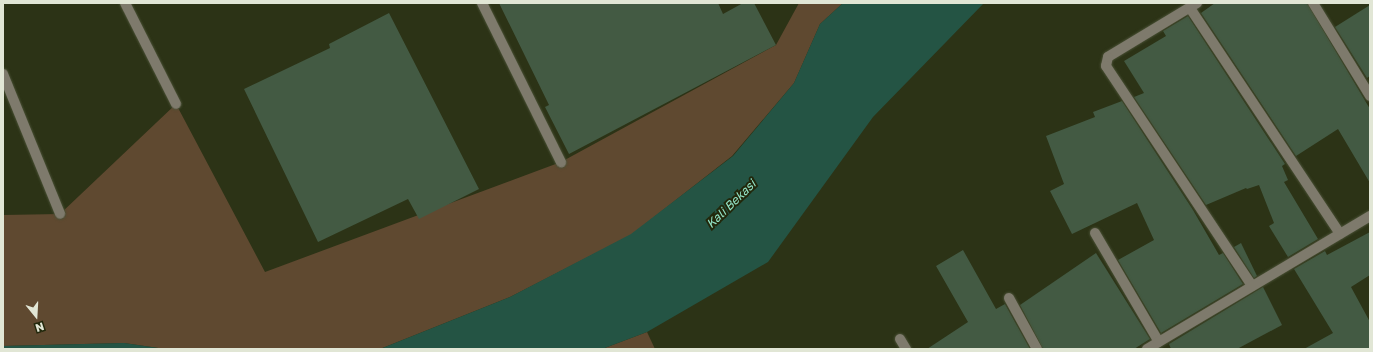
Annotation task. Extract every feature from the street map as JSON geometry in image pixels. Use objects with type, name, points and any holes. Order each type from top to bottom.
[{"type":"street","points":[[125,3],[176,104]]},
{"type":"street","points":[[482,3],[561,162]]},
{"type":"street","points":[[1313,3],[1370,96]]},
{"type":"street","points":[[1252,286],[1106,66],[1108,57],[1193,5],[1340,234]]},
{"type":"street","points":[[3,74],[60,214]]},
{"type":"street","points":[[1147,349],[1370,216]]},
{"type":"street","points":[[1095,233],[1159,342]]},
{"type":"street","points":[[1009,298],[1036,349]]},
{"type":"street","points":[[900,339],[906,349]]},
{"type":"shaded area","points":[[799,3],[843,3],[820,24],[794,83],[732,156],[631,235],[510,297],[380,349],[165,349],[124,343],[3,346],[3,215],[60,214],[176,104],[265,272],[561,162],[776,45]]},
{"type":"shaded area","points":[[647,332],[655,349],[602,349]]},
{"type":"water","name":"Kali Bekasi","points":[[843,3],[984,3],[873,117],[768,262],[647,332],[602,349],[380,349],[510,297],[631,234],[733,156],[794,83],[820,24]]},
{"type":"water","points":[[124,343],[165,349],[3,349],[3,346]]},
{"type":"building","points":[[499,3],[718,3],[723,14],[743,3],[754,3],[776,45],[569,154],[545,107],[549,105]]},
{"type":"building","points":[[1215,3],[1307,3],[1370,109],[1370,183],[1338,129],[1296,156],[1201,13]]},
{"type":"building","points":[[1370,5],[1370,76],[1367,78],[1335,27]]},
{"type":"building","points":[[389,13],[479,189],[419,219],[408,199],[318,242],[244,89],[330,48],[329,44]]},
{"type":"building","points":[[1188,16],[1285,164],[1282,166],[1288,180],[1284,182],[1318,239],[1288,257],[1269,226],[1274,223],[1259,185],[1246,188],[1206,205],[1134,97],[1144,93],[1124,61],[1166,36],[1163,31]]},
{"type":"building","points":[[1122,101],[1193,210],[1219,255],[1223,253],[1243,284],[1161,333],[1118,260],[1154,240],[1137,203],[1072,234],[1050,191],[1064,184],[1046,136],[1095,117],[1093,112]]},
{"type":"building","points":[[1370,232],[1370,275],[1351,287],[1370,322],[1370,349],[1304,349],[1333,333],[1294,269],[1325,251],[1327,255]]},
{"type":"building","points":[[1241,243],[1257,276],[1254,278],[1234,247]]},
{"type":"building","points":[[963,250],[996,309],[1005,304],[1030,349],[927,349],[968,322],[936,266]]},
{"type":"building","points":[[1096,253],[1150,339],[1134,349],[1043,349],[1020,305]]},
{"type":"building","points":[[1263,287],[1282,325],[1237,349],[1171,349],[1169,344]]}]
